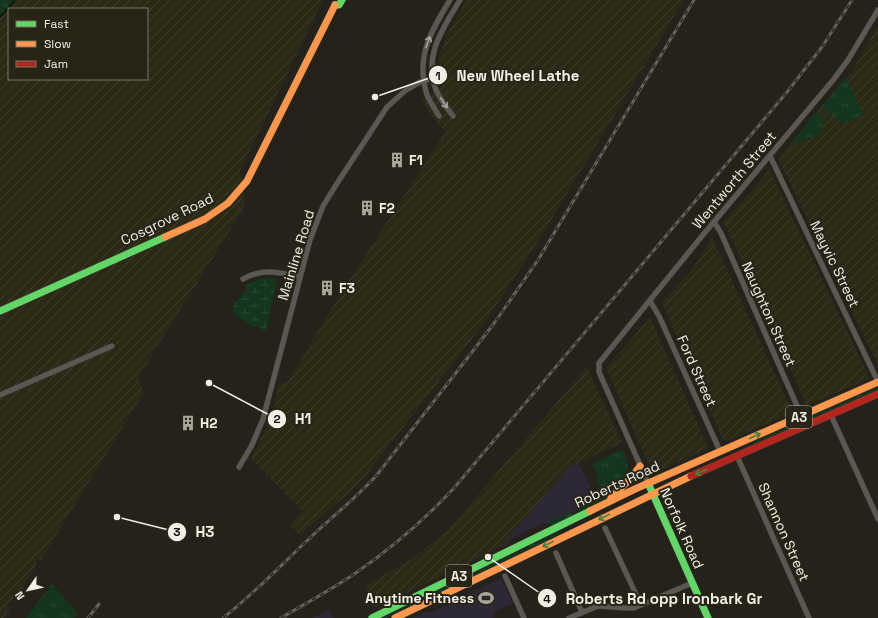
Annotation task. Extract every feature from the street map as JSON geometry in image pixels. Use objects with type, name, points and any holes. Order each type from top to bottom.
[{"type":"main road","points":[[334,3],[340,5],[342,0]]},
{"type":"main road","name":"Cosgrove Road","points":[[0,312],[205,219],[228,203],[247,181],[334,3]]},
{"type":"main road","name":"Roberts Road","points":[[372,618],[648,483],[878,382]]},
{"type":"main road","name":"Roberts Road","points":[[395,618],[653,494],[878,394]]},
{"type":"main road","points":[[606,503],[631,478],[640,466]]},
{"type":"main road","name":"Norfolk Road","points":[[648,483],[708,618]]},
{"type":"street","points":[[439,116],[427,96],[423,66],[425,49],[435,25],[450,0]]},
{"type":"street","points":[[453,116],[436,90],[432,66],[436,42],[460,0]]},
{"type":"street","name":"Wentworth Street","points":[[601,360],[834,79],[848,60],[878,10]]},
{"type":"street","name":"Mainline Road","points":[[239,467],[252,445],[263,419],[312,232],[323,206],[387,107],[406,90],[424,80],[433,78]]},
{"type":"street","name":"Mayvic Street","points":[[770,156],[878,382]]},
{"type":"street","name":"Naughton Street","points":[[714,222],[721,233],[801,415]]},
{"type":"street","points":[[243,279],[254,274],[268,271],[280,272],[300,277]]},
{"type":"street","name":"Ford Street","points":[[650,301],[659,316],[720,452]]},
{"type":"street","points":[[0,395],[112,346]]},
{"type":"street","name":"Norfolk Road","points":[[601,360],[598,365],[599,372],[648,483]]},
{"type":"street","points":[[831,415],[878,519]]},
{"type":"street","name":"Shannon Street","points":[[737,456],[809,618]]},
{"type":"street","points":[[605,528],[640,605]]},
{"type":"street","points":[[556,553],[582,612]]},
{"type":"street","points":[[505,576],[524,618]]},
{"type":"street","points":[[569,618],[598,606],[629,608],[640,605],[692,583]]},
{"type":"shaded area","points":[[15,0],[323,0],[240,171],[245,204],[242,211],[138,378],[144,393],[41,560],[37,559],[36,566],[21,590],[7,606],[10,609],[4,618],[0,618],[0,17]]},
{"type":"shaded area","points":[[466,0],[684,0],[539,240],[479,330],[360,483],[300,535],[289,525],[302,511],[251,458],[267,427],[279,385],[288,381],[337,299],[445,132],[428,111],[421,99],[443,87],[439,69],[439,59],[447,34]]},
{"type":"shaded area","points":[[878,26],[878,365],[778,158],[852,71]]},
{"type":"shaded area","points":[[769,170],[869,377],[869,379],[808,405],[806,404],[724,222]]},
{"type":"shaded area","points":[[712,237],[792,411],[791,413],[727,441],[723,440],[662,303],[694,267]]},
{"type":"shaded area","points":[[650,317],[708,447],[707,449],[655,473],[652,472],[606,368]]},
{"type":"shaded area","points":[[587,367],[622,443],[569,467],[500,548],[375,608],[365,586],[410,560],[447,531]]},
{"type":"shaded area","points":[[578,462],[597,500],[551,523],[541,524],[511,539],[507,545],[500,548],[569,467]]},
{"type":"shaded area","name":"Anytime Fitness","points":[[501,578],[513,603],[493,612],[495,617],[493,618],[413,618],[425,612],[432,612]]},
{"type":"shaded area","points":[[330,610],[333,618],[312,618]]},
{"type":"green space","points":[[0,0],[14,0],[0,16]]},
{"type":"green space","points":[[846,77],[863,115],[843,124],[821,107]]},
{"type":"green space","points":[[817,111],[823,119],[821,134],[797,143],[793,141]]},
{"type":"green space","points":[[266,278],[277,279],[266,332],[257,326],[255,328],[235,315],[232,310],[235,302],[247,290],[245,286],[257,280]]},
{"type":"green space","points":[[878,387],[878,390],[753,445],[752,442]]},
{"type":"green space","points":[[623,449],[628,470],[626,477],[628,479],[609,497],[580,512],[577,507],[602,496],[602,491],[596,479],[599,477],[592,464]]},
{"type":"green space","points":[[570,512],[573,515],[549,527],[550,519]]},
{"type":"green space","points":[[558,532],[559,534],[412,606],[386,618],[381,618]]},
{"type":"green space","points":[[52,584],[78,614],[74,618],[26,618]]},
{"type":"waterway","points":[[0,17],[15,0]]},
{"type":"railway","points":[[223,618],[257,589],[376,476],[495,322],[538,260],[694,0]]},
{"type":"railway","points":[[281,618],[339,584],[370,563],[408,533],[454,488],[787,92],[822,47],[852,0]]},
{"type":"railway","points":[[88,618],[99,604]]},
{"type":"traffic: fast","points":[[335,5],[339,5],[342,0]]},
{"type":"traffic: fast","points":[[0,311],[165,237]]},
{"type":"traffic: fast","points":[[648,483],[708,618]]},
{"type":"traffic: fast","points":[[372,618],[590,511]]},
{"type":"traffic: slow","points":[[165,237],[205,219],[228,203],[247,181],[335,5]]},
{"type":"traffic: slow","points":[[590,511],[635,489],[878,382]]},
{"type":"traffic: slow","points":[[611,498],[631,478],[640,466]]},
{"type":"traffic: slow","points":[[395,618],[691,476]]},
{"type":"traffic: jam","points":[[691,476],[878,394]]},
{"type":"place","name":"New Wheel Lathe","points":[[375,97]]},
{"type":"place","name":"F1","points":[[397,160]]},
{"type":"place","name":"F2","points":[[367,208]]},
{"type":"place","name":"F3","points":[[327,288]]},
{"type":"place","name":"H1","points":[[209,383]]},
{"type":"place","name":"H2","points":[[188,423]]},
{"type":"place","name":"H3","points":[[117,517]]},
{"type":"place","name":"Roberts Rd opp Ironbark Gr","points":[[488,557]]},
{"type":"place","name":"Anytime Fitness","points":[[486,598]]}]
